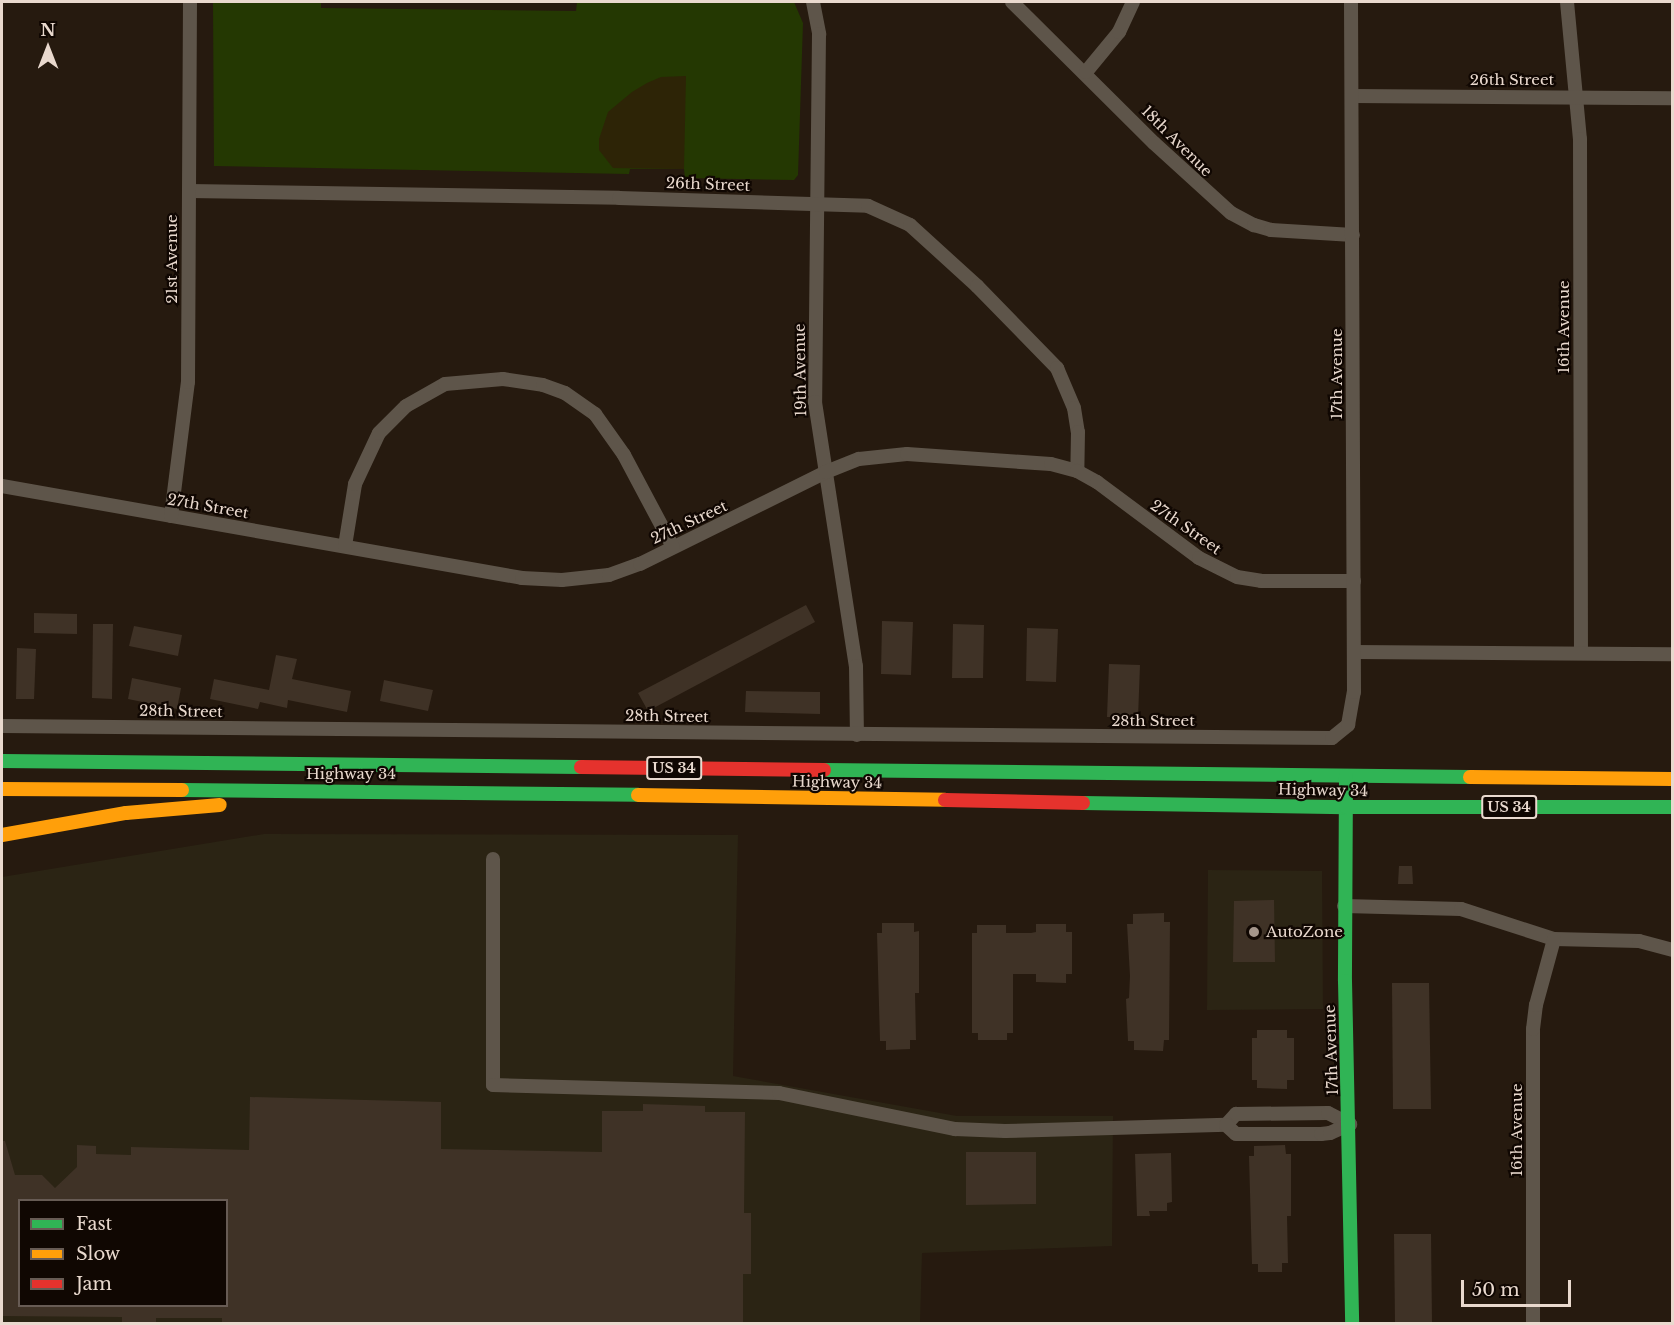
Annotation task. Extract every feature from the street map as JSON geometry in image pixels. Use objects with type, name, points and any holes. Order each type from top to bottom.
[{"type":"main road","name":"Highway 34","points":[[2,761],[1672,779]]},
{"type":"main road","name":"17th Avenue","points":[[1346,776],[1344,906],[1350,1124],[1352,1323]]},
{"type":"main road","name":"Highway 34","points":[[2,789],[398,791],[1346,807],[1672,807]]},
{"type":"main road","points":[[2,835],[171,807],[300,801],[398,791]]},
{"type":"street","name":"21st Avenue","points":[[171,516],[188,382],[190,2]]},
{"type":"street","name":"19th Avenue","points":[[813,2],[819,34],[815,390],[856,666],[857,735]]},
{"type":"street","name":"18th Avenue","points":[[1012,2],[1086,72],[1154,143],[1231,213],[1254,225],[1271,230],[1353,235]]},
{"type":"street","points":[[1086,72],[1119,32],[1133,2]]},
{"type":"street","name":"17th Avenue","points":[[1332,738],[1348,725],[1352,715],[1354,652],[1351,2]]},
{"type":"street","name":"16th Avenue","points":[[1567,2],[1580,139],[1581,653]]},
{"type":"street","name":"26th Street","points":[[1352,96],[1672,98]]},
{"type":"street","name":"26th Street","points":[[189,191],[868,206],[910,225],[1044,351],[1057,368],[1072,402],[1078,432],[1077,471]]},
{"type":"street","points":[[345,546],[355,484],[379,433],[406,406],[445,384],[503,379],[524,380],[554,389],[580,402],[595,414],[624,455],[673,547]]},
{"type":"street","name":"27th Street","points":[[2,486],[522,578],[562,580],[609,575],[640,564],[826,472],[866,457],[907,454],[1051,464],[1077,471],[1199,558],[1222,571],[1262,581],[1354,581]]},
{"type":"street","points":[[1354,652],[1672,654]]},
{"type":"street","name":"28th Street","points":[[2,726],[1332,738]]},
{"type":"street","points":[[493,860],[493,1085],[779,1093],[955,1129],[1005,1131],[1226,1125],[1236,1114],[1328,1113],[1350,1124]]},
{"type":"street","points":[[1344,906],[1461,909],[1554,939],[1639,941],[1672,951]]},
{"type":"street","name":"16th Avenue","points":[[1533,1323],[1533,1029],[1536,1005],[1554,939]]},
{"type":"street","points":[[1226,1125],[1234,1134],[1300,1134],[1329,1133],[1350,1124]]},
{"type":"shaded area","points":[[264,834],[738,835],[733,1076],[957,1116],[1113,1116],[1112,1246],[922,1253],[920,1323],[2,1324],[2,877]]},
{"type":"shaded area","points":[[1208,870],[1322,871],[1323,1009],[1207,1010]]},
{"type":"green space","points":[[213,2],[321,2],[321,8],[576,11],[577,2],[794,2],[803,23],[798,175],[794,180],[685,178],[684,169],[630,169],[629,174],[214,166]]},
{"type":"sand","points":[[686,76],[684,169],[613,168],[599,150],[599,139],[608,112],[647,83],[661,77]]},
{"type":"building","points":[[806,605],[815,622],[648,711],[638,693]]},
{"type":"building","points":[[34,613],[77,614],[77,634],[34,633]]},
{"type":"building","points":[[882,621],[913,622],[911,675],[881,674]]},
{"type":"building","points":[[93,624],[113,624],[112,699],[92,698]]},
{"type":"building","points":[[953,624],[984,625],[983,678],[952,678]]},
{"type":"building","points":[[134,626],[182,635],[178,656],[129,646]]},
{"type":"building","points":[[1027,628],[1058,629],[1056,682],[1026,681]]},
{"type":"building","points":[[17,648],[36,649],[34,699],[16,699]]},
{"type":"building","points":[[276,655],[297,659],[292,679],[351,691],[347,712],[288,700],[287,708],[260,702],[258,709],[210,699],[214,679],[269,690]]},
{"type":"building","points":[[1109,664],[1140,665],[1138,718],[1107,717]]},
{"type":"building","points":[[132,678],[181,688],[177,709],[128,699]]},
{"type":"building","points":[[384,680],[433,690],[428,711],[380,701]]},
{"type":"building","points":[[746,691],[820,692],[820,714],[745,712]]},
{"type":"building","points":[[1399,866],[1412,866],[1413,884],[1398,884]]},
{"type":"building","name":"AutoZone","points":[[1274,900],[1275,962],[1233,962],[1234,901]]},
{"type":"building","points":[[1164,913],[1164,922],[1170,922],[1169,1040],[1164,1040],[1163,1051],[1134,1050],[1134,1041],[1128,1041],[1126,999],[1129,998],[1130,976],[1127,924],[1133,924],[1133,914]]},
{"type":"building","points":[[882,923],[914,923],[914,932],[919,931],[919,993],[915,993],[916,1040],[910,1040],[910,1049],[886,1050],[886,1041],[880,1041],[877,933],[882,933]]},
{"type":"building","points":[[1036,924],[1066,924],[1066,932],[1072,932],[1072,974],[1066,974],[1066,983],[1036,982],[1036,974],[1013,974],[1013,1033],[1007,1033],[1007,1040],[978,1040],[978,1033],[972,1033],[972,933],[977,933],[977,925],[1006,925],[1006,933],[1031,933],[1036,932]]},
{"type":"building","points":[[1392,983],[1429,983],[1431,1109],[1393,1109]]},
{"type":"building","points":[[1257,1030],[1287,1030],[1287,1038],[1294,1038],[1294,1080],[1287,1080],[1287,1089],[1257,1088],[1257,1080],[1252,1080],[1252,1038],[1257,1038]]},
{"type":"building","points":[[250,1097],[441,1102],[441,1149],[602,1152],[602,1111],[643,1111],[643,1104],[705,1106],[705,1112],[745,1112],[744,1213],[751,1213],[751,1274],[743,1274],[743,1323],[222,1323],[222,1318],[156,1318],[156,1323],[122,1323],[122,1317],[2,1316],[2,1141],[5,1141],[15,1175],[42,1175],[55,1188],[77,1167],[77,1145],[96,1146],[96,1154],[131,1155],[131,1147],[249,1150]]},
{"type":"building","points":[[1285,1145],[1286,1154],[1291,1154],[1291,1216],[1287,1216],[1288,1263],[1282,1263],[1282,1272],[1258,1272],[1258,1264],[1252,1264],[1249,1156],[1254,1156],[1254,1146]]},
{"type":"building","points":[[966,1152],[1036,1152],[1036,1204],[966,1205]]},
{"type":"building","points":[[1171,1153],[1172,1202],[1167,1203],[1167,1211],[1149,1211],[1150,1216],[1137,1216],[1135,1154]]},
{"type":"building","points":[[1394,1234],[1431,1234],[1432,1323],[1395,1323]]},
{"type":"traffic: fast","points":[[2,761],[581,767]]},
{"type":"traffic: fast","points":[[824,770],[1470,777]]},
{"type":"traffic: fast","points":[[1346,776],[1345,981],[1352,1324]]},
{"type":"traffic: fast","points":[[182,790],[638,795]]},
{"type":"traffic: fast","points":[[1083,803],[1346,807],[1672,807]]},
{"type":"traffic: slow","points":[[1470,777],[1672,779]]},
{"type":"traffic: slow","points":[[2,789],[182,790]]},
{"type":"traffic: slow","points":[[638,795],[945,800]]},
{"type":"traffic: slow","points":[[2,835],[126,813],[220,805]]},
{"type":"traffic: jam","points":[[581,767],[824,770]]},
{"type":"traffic: jam","points":[[945,800],[1083,803]]},
{"type":"place","name":"AutoZone","points":[[1254,932]]}]
